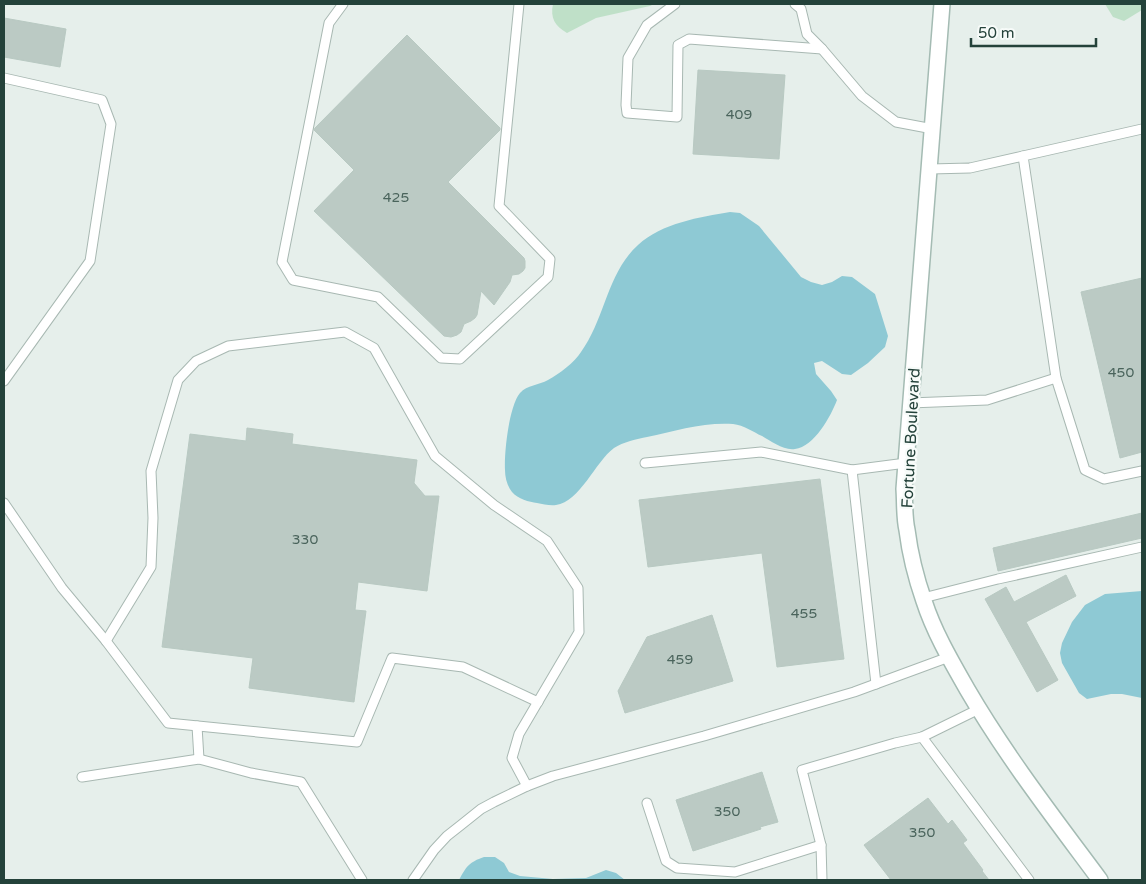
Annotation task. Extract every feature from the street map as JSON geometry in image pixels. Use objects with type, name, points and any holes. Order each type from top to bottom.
[{"type":"main road","name":"Fortune Boulevard","points":[[942,4],[904,488],[906,529],[923,598],[949,657],[978,709],[1011,758],[1100,880]]},
{"type":"lane","points":[[343,4],[329,23],[282,262],[293,280],[378,297],[441,358],[460,359],[548,277],[550,259],[499,206],[519,4]]},
{"type":"lane","points":[[675,4],[647,25],[628,58],[627,113],[677,117],[678,45],[689,39],[822,49]]},
{"type":"lane","points":[[795,4],[801,9],[807,34],[862,96],[896,122],[933,129]]},
{"type":"lane","points":[[4,78],[102,100],[111,124],[90,260],[4,381]]},
{"type":"lane","points":[[930,168],[970,168],[1142,129]]},
{"type":"lane","points":[[1023,156],[1056,378],[1085,470],[1104,479],[1142,471]]},
{"type":"lane","points":[[106,641],[151,567],[153,518],[150,471],[178,380],[196,361],[228,346],[345,332],[374,348],[435,456],[494,505],[547,541],[578,588],[579,632],[519,734],[512,758],[527,786]]},
{"type":"lane","points":[[910,403],[988,400],[1056,378]]},
{"type":"lane","points":[[644,464],[761,452],[852,470],[906,463]]},
{"type":"lane","points":[[852,470],[876,684]]},
{"type":"lane","points":[[4,503],[62,588],[106,641],[168,723],[357,742],[392,658],[463,666],[538,702]]},
{"type":"lane","points":[[923,598],[1142,547]]},
{"type":"lane","points":[[413,880],[434,850],[447,836],[481,809],[527,786],[553,776],[704,736],[854,692],[949,657]]},
{"type":"lane","points":[[822,880],[820,845],[802,770],[922,737],[978,709]]},
{"type":"lane","points":[[197,726],[199,759]]},
{"type":"lane","points":[[922,737],[1029,880]]},
{"type":"lane","points":[[82,777],[199,759],[251,773],[301,782],[362,880]]},
{"type":"lane","points":[[647,803],[666,861],[678,868],[735,872],[820,845]]},
{"type":"green space","points":[[553,4],[654,4],[596,18],[567,33],[554,21],[552,13]]},
{"type":"green space","points":[[1105,4],[1142,4],[1142,10],[1124,21],[1113,17]]},
{"type":"water","points":[[730,212],[740,213],[759,226],[801,277],[822,285],[842,276],[852,277],[875,294],[888,336],[885,347],[868,363],[851,375],[842,374],[822,361],[814,363],[816,374],[837,400],[821,430],[809,443],[802,447],[791,449],[782,447],[748,429],[733,424],[700,426],[626,442],[614,448],[600,462],[573,497],[565,502],[556,505],[546,505],[527,501],[514,494],[506,478],[505,453],[510,419],[516,399],[520,393],[526,388],[544,382],[575,360],[596,325],[619,269],[638,245],[658,231],[670,226]]},
{"type":"water","points":[[1142,591],[1142,698],[1111,694],[1087,699],[1079,693],[1062,663],[1060,653],[1062,643],[1072,622],[1085,605],[1105,594]]},
{"type":"water","points":[[484,857],[495,857],[504,863],[509,872],[520,876],[553,879],[586,878],[606,870],[616,873],[625,880],[459,880],[468,866]]},
{"type":"building","points":[[4,18],[66,29],[60,67],[4,57]]},
{"type":"building","points":[[407,35],[500,128],[448,182],[525,261],[523,271],[512,275],[510,282],[494,305],[481,291],[477,315],[471,321],[464,324],[461,332],[451,337],[444,336],[314,211],[354,170],[314,130],[315,128]]},
{"type":"building","points":[[698,70],[785,75],[779,159],[693,154]]},
{"type":"building","points":[[1142,278],[1142,452],[1120,458],[1081,292]]},
{"type":"building","points":[[247,428],[293,434],[292,444],[417,460],[414,483],[425,496],[439,496],[427,591],[358,582],[355,610],[366,611],[354,702],[249,688],[253,658],[162,647],[190,434],[246,441]]},
{"type":"building","points":[[820,479],[844,659],[777,667],[762,553],[648,567],[639,500]]},
{"type":"building","points":[[1142,513],[1142,538],[998,571],[993,548]]},
{"type":"building","points":[[1066,575],[1076,596],[1026,622],[1058,680],[1037,692],[985,599],[1006,587],[1014,602]]},
{"type":"building","points":[[712,615],[733,681],[625,713],[618,691],[647,637]]},
{"type":"building","points":[[762,772],[778,822],[693,851],[676,800]]},
{"type":"building","points":[[928,798],[948,824],[952,820],[967,840],[963,843],[989,880],[891,880],[864,845]]}]
